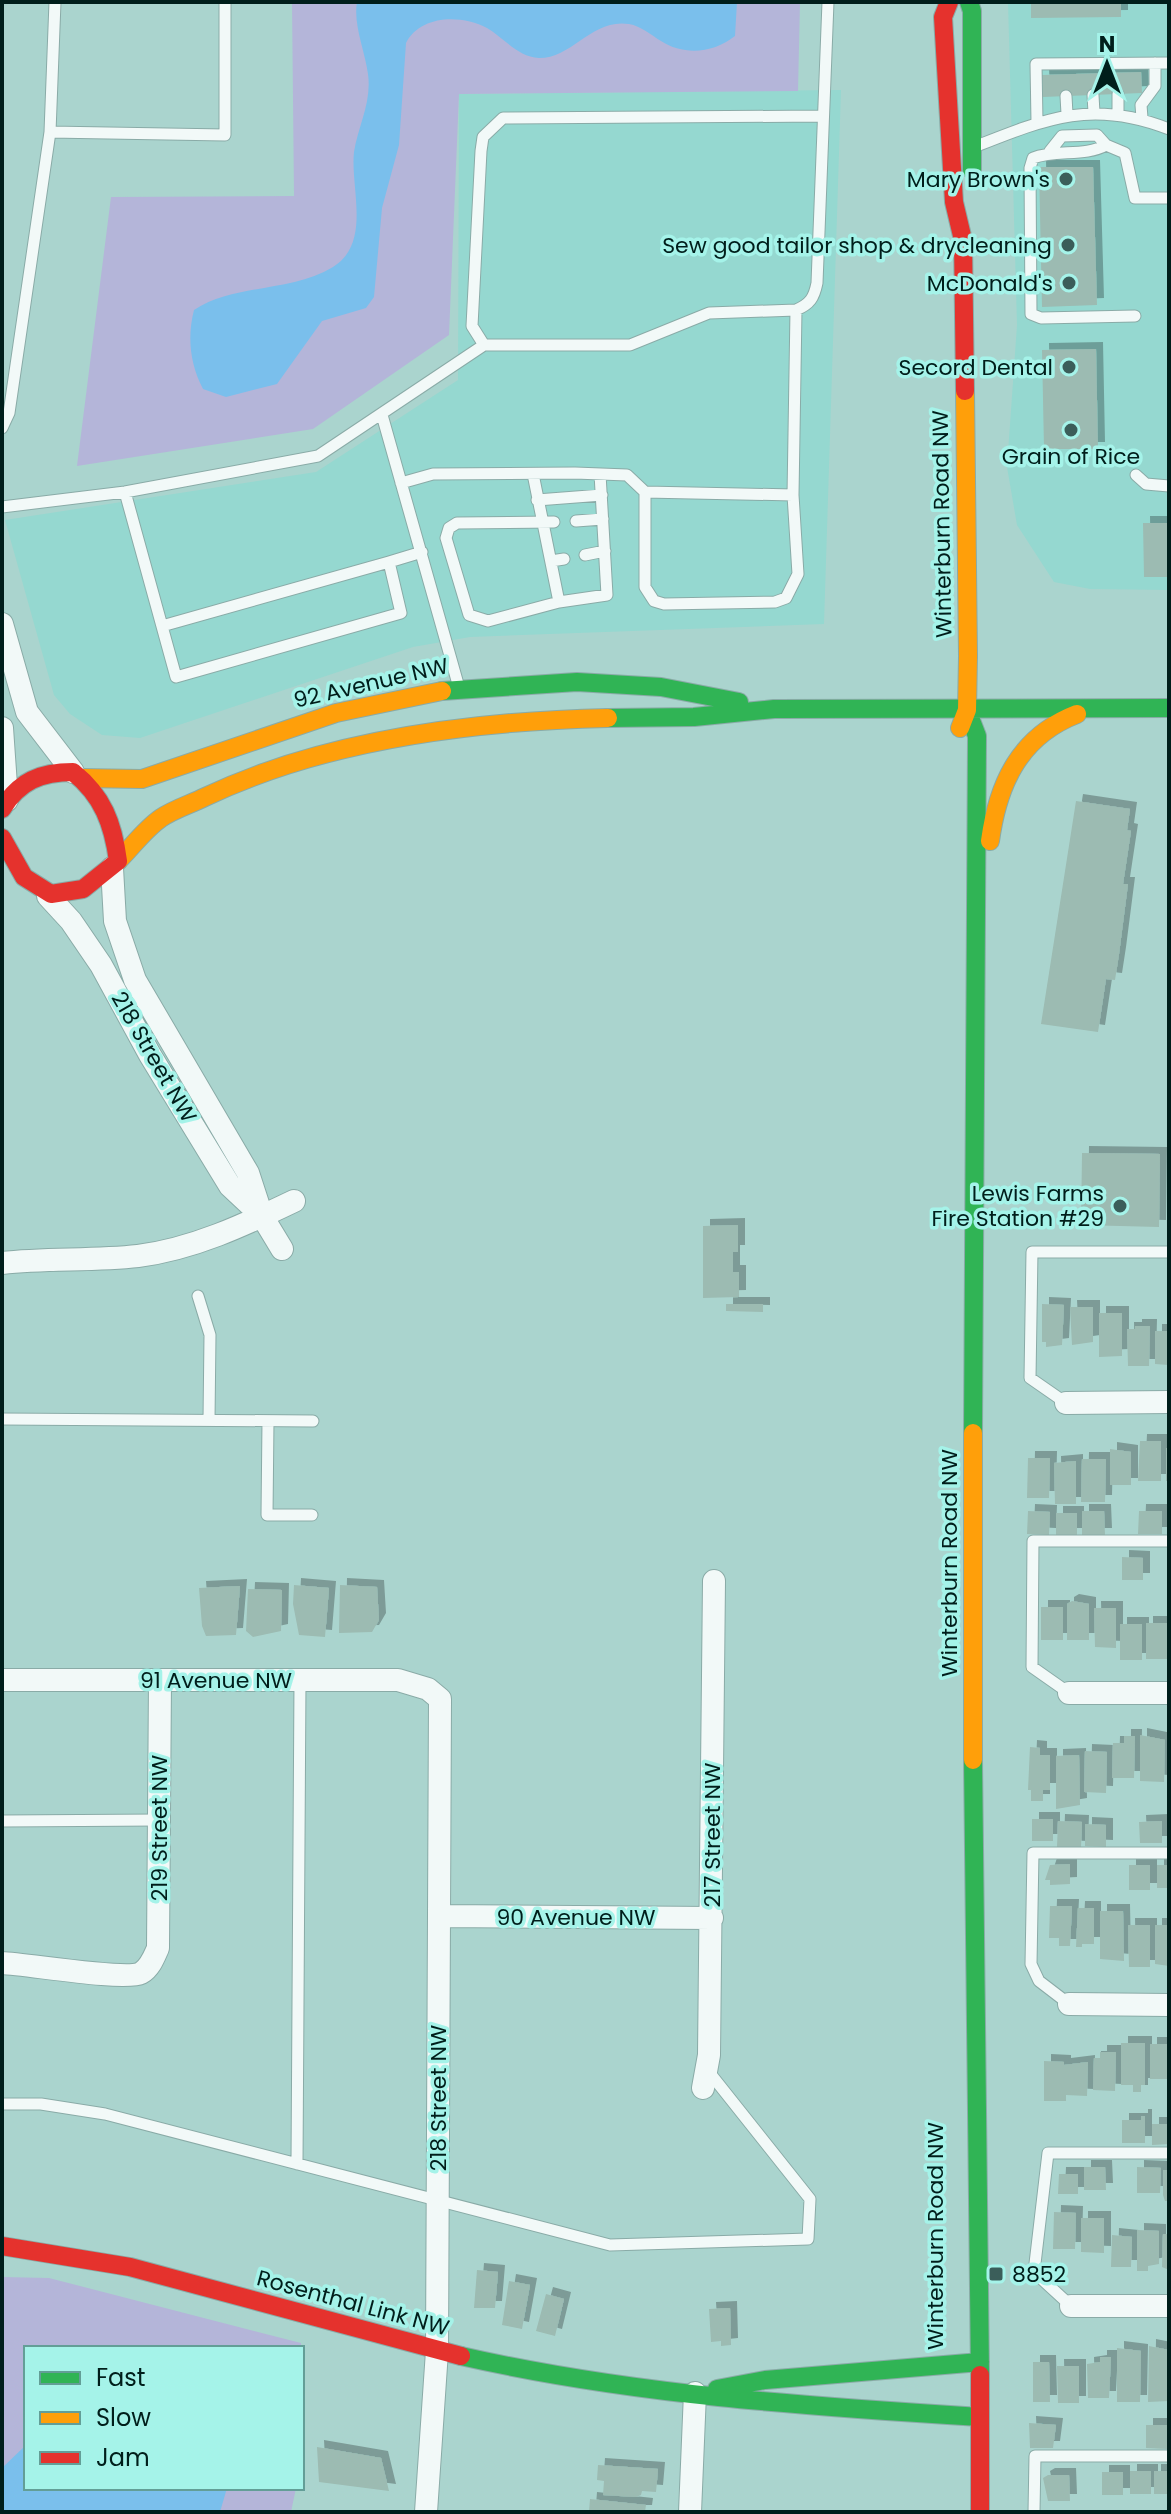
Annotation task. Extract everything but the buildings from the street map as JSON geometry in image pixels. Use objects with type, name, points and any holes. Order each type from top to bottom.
[{"type":"main road","name":"Winterburn Road NW","points":[[949,2],[943,17],[954,202],[963,240],[967,710],[955,750]]},
{"type":"main road","name":"Winterburn Road NW","points":[[963,240],[972,202],[972,11],[969,2]]},
{"type":"main road","name":"92 Avenue NW","points":[[4,805],[18,786],[33,776],[142,779],[336,713],[459,687],[577,682],[661,687],[774,709]]},
{"type":"main road","points":[[977,928],[990,833],[1015,760],[1040,730],[1057,720],[1099,709],[1169,708]]},
{"type":"main road","name":"92 Avenue NW","points":[[14,892],[85,890],[161,818],[193,800],[319,756],[377,742],[561,721],[694,717],[774,709],[1099,709]]},
{"type":"main road","name":"Winterburn Road NW","points":[[967,710],[977,736],[972,1165],[974,1961],[979,2060],[980,2512]]},
{"type":"main road","points":[[77,775],[94,788],[111,818],[115,864]]},
{"type":"main road","points":[[2,838],[17,871],[42,893]]},
{"type":"main road","name":"Winterburn Road NW","points":[[956,1030],[972,1165]]},
{"type":"main road","name":"Winterburn Road NW","points":[[959,2131],[974,1961]]},
{"type":"main road","name":"Rosenthal Link NW","points":[[2,2246],[130,2267],[437,2351],[615,2386],[958,2424],[980,2417]]},
{"type":"main road","name":"Winterburn Road NW","points":[[958,2355],[958,2424]]},
{"type":"main road","name":"Rosenthal Link NW","points":[[695,2393],[765,2380],[958,2355],[980,2362]]},
{"type":"street","points":[[2,624],[27,712],[77,775]]},
{"type":"street","points":[[2,728],[4,805]]},
{"type":"street","name":"218 Street NW","points":[[115,864],[115,921],[135,980],[248,1173],[262,1216],[282,1249]]},
{"type":"street","name":"218 Street NW","points":[[42,893],[71,921],[101,965],[150,1055],[230,1186],[262,1216]]},
{"type":"street","points":[[2,1263],[136,1256],[173,1249],[294,1201]]},
{"type":"street","points":[[1066,1403],[1169,1402]]},
{"type":"street","name":"217 Street NW","points":[[706,2080],[712,1918],[714,1581]]},
{"type":"street","name":"91 Avenue NW","points":[[2,1680],[398,1680],[428,1689]]},
{"type":"street","name":"219 Street NW","points":[[2,1963],[120,1976],[143,1972],[158,1948],[160,1680]]},
{"type":"street","name":"218 Street NW","points":[[426,2512],[437,2351],[442,1715],[440,1699],[428,1689]]},
{"type":"street","points":[[1069,1693],[1169,1693]]},
{"type":"street","name":"90 Avenue NW","points":[[439,1916],[712,1918]]},
{"type":"street","points":[[1069,2004],[1169,2005]]},
{"type":"street","points":[[1071,2306],[1169,2306]]},
{"type":"street","points":[[690,2512],[695,2393]]},
{"type":"lane","points":[[2,428],[9,413],[50,132],[55,2]]},
{"type":"lane","points":[[50,132],[225,135],[225,2]]},
{"type":"lane","points":[[2,507],[125,492],[318,456],[484,345],[630,345],[709,313],[796,310],[807,306],[815,296],[817,283],[828,2]]},
{"type":"lane","points":[[1142,118],[1141,105],[1155,86],[1155,63]]},
{"type":"lane","points":[[1037,122],[1036,64],[1064,69],[1092,69],[1169,63]]},
{"type":"lane","points":[[1118,94],[1118,114]]},
{"type":"lane","points":[[1093,95],[1094,113]]},
{"type":"lane","points":[[1066,96],[1067,114]]},
{"type":"lane","points":[[972,148],[1037,122],[1067,114],[1118,114],[1142,118],[1169,129]]},
{"type":"lane","points":[[484,345],[472,326],[481,151],[483,137],[503,118],[822,116]]},
{"type":"lane","points":[[1135,316],[1041,318],[1031,314],[1030,168],[1033,158],[1050,151],[1098,149],[1106,145],[1125,153],[1135,198],[1169,198]]},
{"type":"lane","points":[[645,492],[647,595],[664,604],[775,602],[786,598],[798,574],[793,495],[796,310]]},
{"type":"lane","points":[[382,415],[459,687]]},
{"type":"lane","points":[[401,483],[433,474],[600,474],[627,475],[645,492],[793,495]]},
{"type":"lane","points":[[533,474],[537,500],[548,522],[559,602]]},
{"type":"lane","points":[[548,522],[457,523],[449,528],[446,538],[469,615],[488,621],[559,602],[607,595],[600,474]]},
{"type":"lane","points":[[1136,475],[1146,484],[1169,486]]},
{"type":"lane","points":[[125,492],[176,677],[401,613],[389,562]]},
{"type":"lane","points":[[537,500],[602,495]]},
{"type":"lane","points":[[576,521],[603,519]]},
{"type":"lane","points":[[585,555],[605,551]]},
{"type":"lane","points":[[162,626],[422,552]]},
{"type":"lane","points":[[551,561],[564,559]]},
{"type":"lane","points":[[1066,1403],[1030,1378],[1032,1252],[1169,1252]]},
{"type":"lane","points":[[198,1296],[210,1335],[209,1420]]},
{"type":"lane","points":[[2,1419],[313,1421]]},
{"type":"lane","points":[[268,1421],[267,1515],[312,1515]]},
{"type":"lane","points":[[1069,1693],[1032,1667],[1033,1541],[1169,1541]]},
{"type":"lane","points":[[297,2164],[300,1681]]},
{"type":"lane","points":[[2,1821],[159,1820]]},
{"type":"lane","points":[[1069,2004],[1039,1981],[1031,1964],[1033,1853],[1169,1853]]},
{"type":"lane","points":[[2,2104],[41,2104],[105,2114],[610,2245],[808,2239],[810,2199],[706,2080]]},
{"type":"lane","points":[[1071,2306],[1034,2272],[1048,2153],[1169,2153]]},
{"type":"lane","points":[[1034,2512],[1035,2456],[1169,2456]]},
{"type":"shaded area","points":[[292,2],[800,2],[798,91],[459,94],[449,335],[313,429],[77,466],[111,197],[294,196]]},
{"type":"shaded area","points":[[357,2],[737,2],[735,36],[718,46],[699,50],[679,49],[638,27],[616,24],[593,32],[562,52],[539,58],[524,54],[477,23],[454,19],[431,22],[421,27],[406,43],[399,145],[382,208],[374,297],[366,308],[322,321],[277,384],[226,397],[203,389],[191,350],[194,310],[227,296],[316,275],[345,257],[352,244],[357,214],[354,152],[369,84],[357,20]]},
{"type":"shaded area","points":[[1008,2],[1169,2],[1169,590],[1090,589],[1054,582],[1017,525],[1007,467],[1017,325]]},
{"type":"shaded area","points":[[841,90],[824,624],[470,637],[413,647],[140,738],[102,735],[70,714],[54,695],[5,520],[316,472],[458,380],[459,94]]},
{"type":"shaded area","points":[[2,2277],[49,2278],[301,2343],[301,2346],[24,2346],[24,2490],[296,2490],[291,2512],[2,2512]]},
{"type":"shaded area","points":[[24,2447],[24,2490],[226,2490],[220,2512],[2,2512],[2,2468]]},
{"type":"traffic: fast","points":[[969,2],[972,11],[972,170]]},
{"type":"traffic: fast","points":[[442,691],[577,682],[661,687],[739,702]]},
{"type":"traffic: fast","points":[[608,718],[694,717],[774,709],[1169,708]]},
{"type":"traffic: fast","points":[[967,710],[977,736],[973,1433]]},
{"type":"traffic: fast","points":[[973,1760],[980,2375]]},
{"type":"traffic: fast","points":[[461,2356],[654,2390],[980,2417]]},
{"type":"traffic: fast","points":[[717,2389],[765,2380],[980,2362]]},
{"type":"traffic: slow","points":[[960,728],[967,710],[968,656],[965,391]]},
{"type":"traffic: slow","points":[[81,778],[142,779],[336,713],[442,691]]},
{"type":"traffic: slow","points":[[990,841],[999,800],[1015,764],[1040,735],[1077,714]]},
{"type":"traffic: slow","points":[[118,861],[150,827],[166,815],[252,777],[301,761],[351,747],[454,729],[608,718]]},
{"type":"traffic: slow","points":[[973,1433],[973,1760]]},
{"type":"traffic: jam","points":[[949,2],[943,17],[954,202],[963,240],[965,391]]},
{"type":"traffic: jam","points":[[2,809],[16,791],[32,780],[73,772],[92,791],[105,812],[118,861],[83,889],[51,894],[24,877],[2,838]]},
{"type":"traffic: jam","points":[[2,2246],[130,2267],[461,2356]]},
{"type":"traffic: jam","points":[[980,2375],[980,2512]]},
{"type":"place","name":"Mary Brown's","points":[[1066,179]]},
{"type":"place","name":"Sew good tailor shop & drycleaning","points":[[1068,245]]},
{"type":"place","name":"McDonald's","points":[[1069,283]]},
{"type":"place","name":"Secord Dental","points":[[1069,367]]},
{"type":"place","name":"Grain of Rice","points":[[1071,430]]},
{"type":"place","name":"Lewis Farms Fire Station #29","points":[[1120,1206]]},
{"type":"place","name":"8852","points":[[996,2274]]}]
